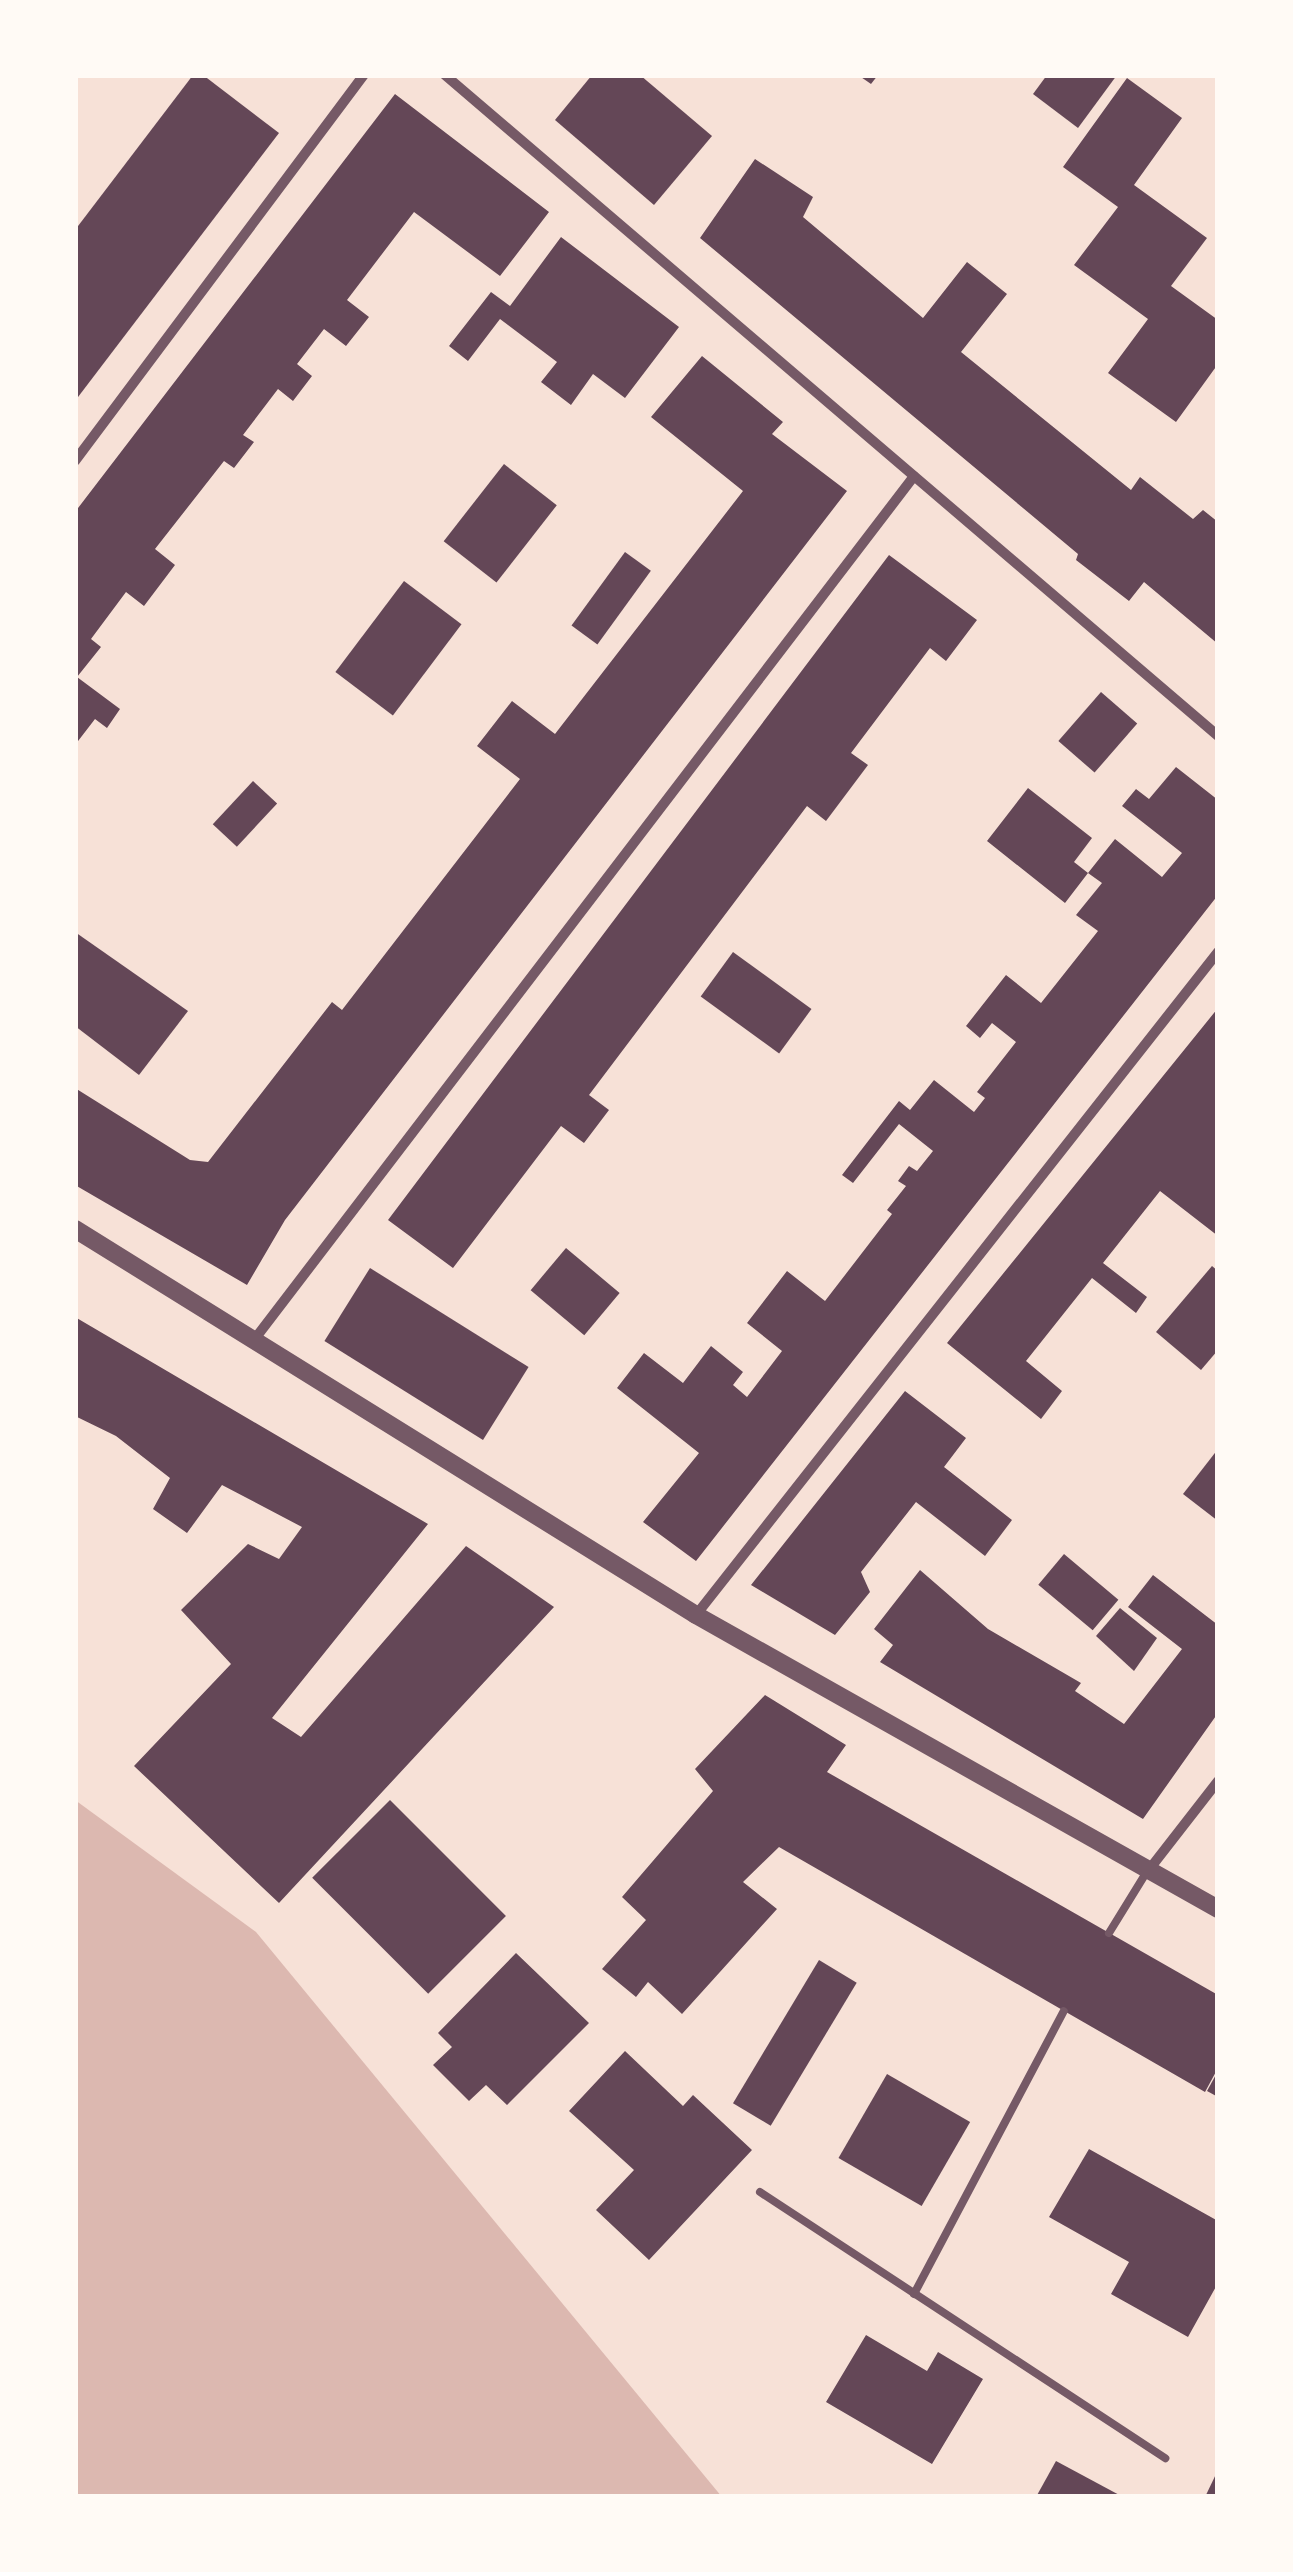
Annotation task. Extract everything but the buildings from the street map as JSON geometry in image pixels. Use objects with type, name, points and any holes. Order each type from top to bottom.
[{"type":"street","points":[[75,461],[364,75]]},
{"type":"street","points":[[445,75],[1218,736]]},
{"type":"street","points":[[253,1341],[914,476]]},
{"type":"street","points":[[696,1615],[1218,952]]},
{"type":"street","points":[[75,1229],[696,1615],[1146,1873],[1218,1909]]},
{"type":"street","points":[[1146,1873],[1218,1781]]},
{"type":"lane","points":[[1109,1933],[1146,1873]]},
{"type":"lane","points":[[914,2294],[1064,2011]]},
{"type":"lane","points":[[760,2192],[1165,2458]]},
{"type":"shaded area","points":[[75,1800],[256,1932],[722,2497],[75,2497]]}]
